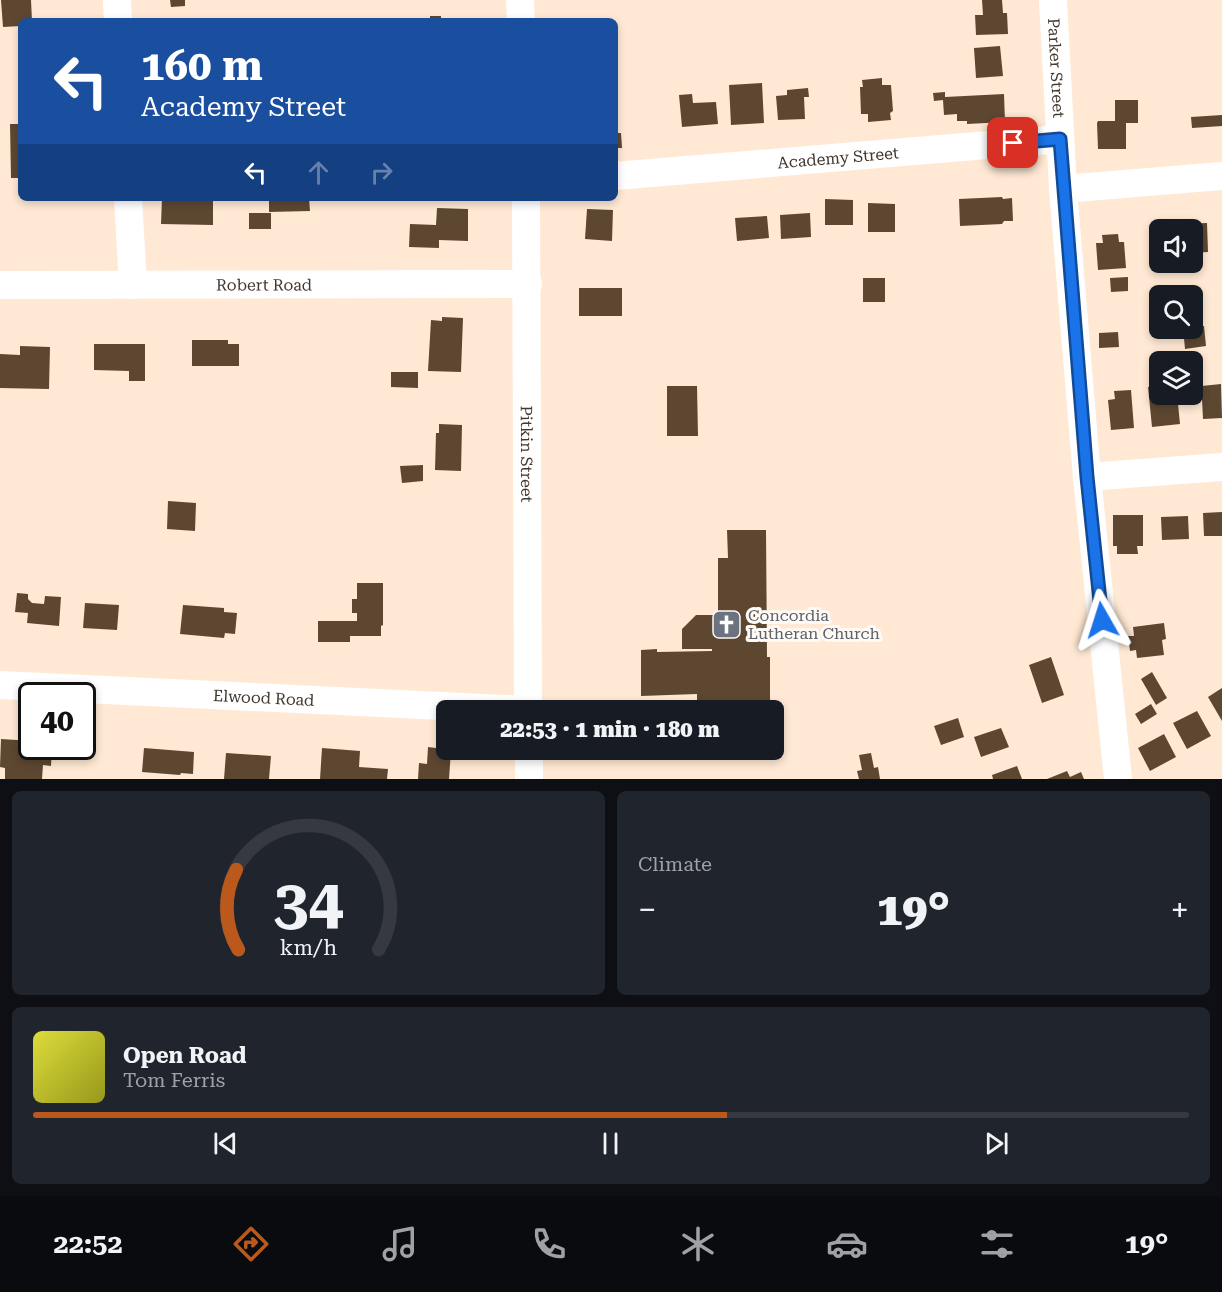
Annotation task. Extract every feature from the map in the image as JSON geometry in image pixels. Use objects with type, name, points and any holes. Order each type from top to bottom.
[{"type":"street","points":[[117,0],[118,18]]},
{"type":"street","points":[[520,0],[521,18]]},
{"type":"street","name":"Parker Street","points":[[1053,0],[1063,189],[1087,477],[1118,779]]},
{"type":"street","name":"Academy Street","points":[[618,176],[1060,139]]},
{"type":"street","points":[[1063,189],[1222,176]]},
{"type":"street","points":[[128,201],[133,285]]},
{"type":"street","name":"Pitkin Street","points":[[526,201],[528,700]]},
{"type":"street","name":"Robert Road","points":[[0,285],[528,284]]},
{"type":"street","points":[[1087,477],[1222,467]]},
{"type":"street","name":"Elwood Road","points":[[0,685],[436,706]]},
{"type":"street","points":[[529,760],[529,779]]},
{"type":"building","points":[[1,0],[31,0],[32,18],[18,18],[18,26],[3,27]]},
{"type":"building","points":[[170,0],[185,0],[185,6],[171,7]]},
{"type":"building","points":[[982,0],[1002,0],[1003,13],[1007,13],[1008,34],[976,35],[975,15],[983,15]]},
{"type":"building","points":[[1000,46],[1003,76],[976,78],[974,48]]},
{"type":"building","points":[[882,78],[882,85],[891,85],[893,111],[890,113],[891,120],[868,122],[868,114],[861,114],[862,80]]},
{"type":"building","points":[[762,83],[764,123],[731,125],[729,85]]},
{"type":"building","points":[[808,88],[809,97],[804,97],[805,119],[778,120],[776,96],[787,95],[787,90]]},
{"type":"building","points":[[945,92],[945,97],[1004,94],[1005,122],[967,124],[967,121],[957,121],[957,114],[944,115],[943,100],[934,101],[933,93]]},
{"type":"building","points":[[692,94],[693,103],[716,102],[718,124],[682,127],[679,95]]},
{"type":"building","points":[[1115,100],[1138,100],[1138,123],[1126,123],[1126,149],[1098,149],[1097,123],[1098,121],[1115,121]]},
{"type":"building","points":[[1222,115],[1222,126],[1192,128],[1191,117]]},
{"type":"building","points":[[10,124],[18,124],[18,178],[11,178]]},
{"type":"building","points":[[618,133],[621,133],[622,148],[618,148]]},
{"type":"building","points":[[1002,197],[1003,199],[1012,198],[1013,221],[1004,221],[1002,224],[960,226],[959,199]]},
{"type":"building","points":[[825,199],[853,200],[853,225],[825,225]]},
{"type":"building","points":[[162,201],[213,201],[213,225],[161,224]]},
{"type":"building","points":[[269,201],[309,201],[310,211],[269,212]]},
{"type":"building","points":[[868,203],[895,204],[895,232],[868,232]]},
{"type":"building","points":[[437,208],[468,209],[468,241],[439,240],[439,248],[409,247],[410,224],[436,225]]},
{"type":"building","points":[[587,209],[613,210],[612,241],[585,239]]},
{"type":"building","points":[[249,213],[271,213],[271,229],[249,229]]},
{"type":"building","points":[[810,213],[811,237],[781,239],[780,215]]},
{"type":"building","points":[[767,216],[769,238],[737,241],[735,218]]},
{"type":"building","points":[[1203,223],[1207,223],[1208,252],[1203,252]]},
{"type":"building","points":[[1118,234],[1119,242],[1124,242],[1126,268],[1098,270],[1096,243],[1103,243],[1102,235]]},
{"type":"building","points":[[1128,277],[1128,291],[1111,292],[1110,278]]},
{"type":"building","points":[[863,278],[885,278],[885,302],[863,302]]},
{"type":"building","points":[[579,288],[622,288],[622,316],[579,316]]},
{"type":"building","points":[[442,317],[463,318],[461,372],[428,371],[431,320],[442,321]]},
{"type":"building","points":[[1203,326],[1206,346],[1185,349],[1184,339],[1203,339]]},
{"type":"building","points":[[1118,332],[1119,347],[1099,348],[1099,333]]},
{"type":"building","points":[[192,340],[228,340],[228,344],[239,344],[239,366],[192,366]]},
{"type":"building","points":[[94,344],[145,344],[145,381],[129,381],[129,371],[94,370]]},
{"type":"building","points":[[20,346],[50,347],[49,389],[0,388],[0,354],[20,355]]},
{"type":"building","points":[[391,372],[418,372],[418,388],[391,387]]},
{"type":"building","points":[[1221,384],[1222,418],[1203,419],[1203,386]]},
{"type":"building","points":[[667,386],[697,386],[698,436],[667,436]]},
{"type":"building","points":[[1131,390],[1134,428],[1111,430],[1108,400],[1115,399],[1114,391]]},
{"type":"building","points":[[1150,405],[1178,405],[1180,424],[1152,427]]},
{"type":"building","points":[[439,424],[462,425],[461,471],[435,470],[436,433],[439,433]]},
{"type":"building","points":[[423,465],[423,481],[402,483],[400,466]]},
{"type":"building","points":[[168,501],[196,503],[195,531],[167,529]]},
{"type":"building","points":[[1222,512],[1222,536],[1204,536],[1203,513]]},
{"type":"building","points":[[1113,515],[1143,515],[1143,546],[1137,546],[1138,554],[1117,554],[1117,546],[1113,546]]},
{"type":"building","points":[[1188,516],[1189,539],[1162,540],[1161,517]]},
{"type":"building","name":"Concordia Lutheran Church","points":[[727,530],[766,530],[767,657],[770,657],[770,700],[697,700],[697,694],[641,696],[641,650],[712,651],[712,649],[682,649],[682,629],[696,615],[717,615],[718,620],[718,558],[728,558]]},
{"type":"building","points":[[357,583],[383,583],[381,636],[350,636],[350,642],[318,642],[318,621],[357,621],[357,613],[352,613],[352,599],[357,599]]},
{"type":"building","points":[[17,593],[28,594],[28,599],[32,603],[44,604],[45,596],[61,597],[59,626],[27,623],[28,613],[15,612]]},
{"type":"building","points":[[85,603],[119,605],[117,630],[83,628]]},
{"type":"building","points":[[183,605],[224,608],[224,612],[237,613],[235,634],[225,633],[224,638],[180,634]]},
{"type":"building","points":[[1164,623],[1166,639],[1162,640],[1164,655],[1137,658],[1136,650],[1130,651],[1128,636],[1134,636],[1133,627]]},
{"type":"building","points":[[1051,657],[1064,695],[1042,703],[1029,665]]},
{"type":"building","points":[[1152,672],[1167,698],[1156,705],[1141,679]]},
{"type":"building","points":[[1222,688],[1222,721],[1208,697]]},
{"type":"building","points":[[1151,704],[1157,714],[1141,724],[1135,714]]},
{"type":"building","points":[[1197,711],[1211,736],[1187,749],[1173,723]]},
{"type":"building","points":[[958,718],[964,737],[941,745],[934,726]]},
{"type":"building","points":[[1001,728],[1009,747],[981,757],[974,737]]},
{"type":"building","points":[[1164,734],[1176,757],[1150,771],[1138,748]]},
{"type":"building","points":[[1,739],[18,740],[18,760],[51,760],[51,766],[43,765],[42,779],[5,779],[5,768],[0,767]]},
{"type":"building","points":[[428,747],[436,748],[436,760],[450,760],[449,779],[418,779],[419,763],[427,764]]},
{"type":"building","points":[[144,748],[194,752],[193,774],[142,772]]},
{"type":"building","points":[[322,748],[360,751],[359,767],[388,769],[387,779],[320,779]]},
{"type":"building","points":[[226,753],[271,756],[269,779],[224,779]]},
{"type":"building","points":[[871,753],[874,768],[878,767],[880,779],[859,779],[857,771],[862,770],[859,755]]},
{"type":"building","points":[[1017,766],[1022,779],[993,779],[992,775]]},
{"type":"building","points":[[1067,771],[1070,777],[1081,772],[1084,779],[1047,779]]},
{"type":"place","name":"Concordia Lutheran Church","points":[[727,624]]},
{"type":"route","points":[[1013,143],[1060,139],[1087,477],[1102,620]]}]
